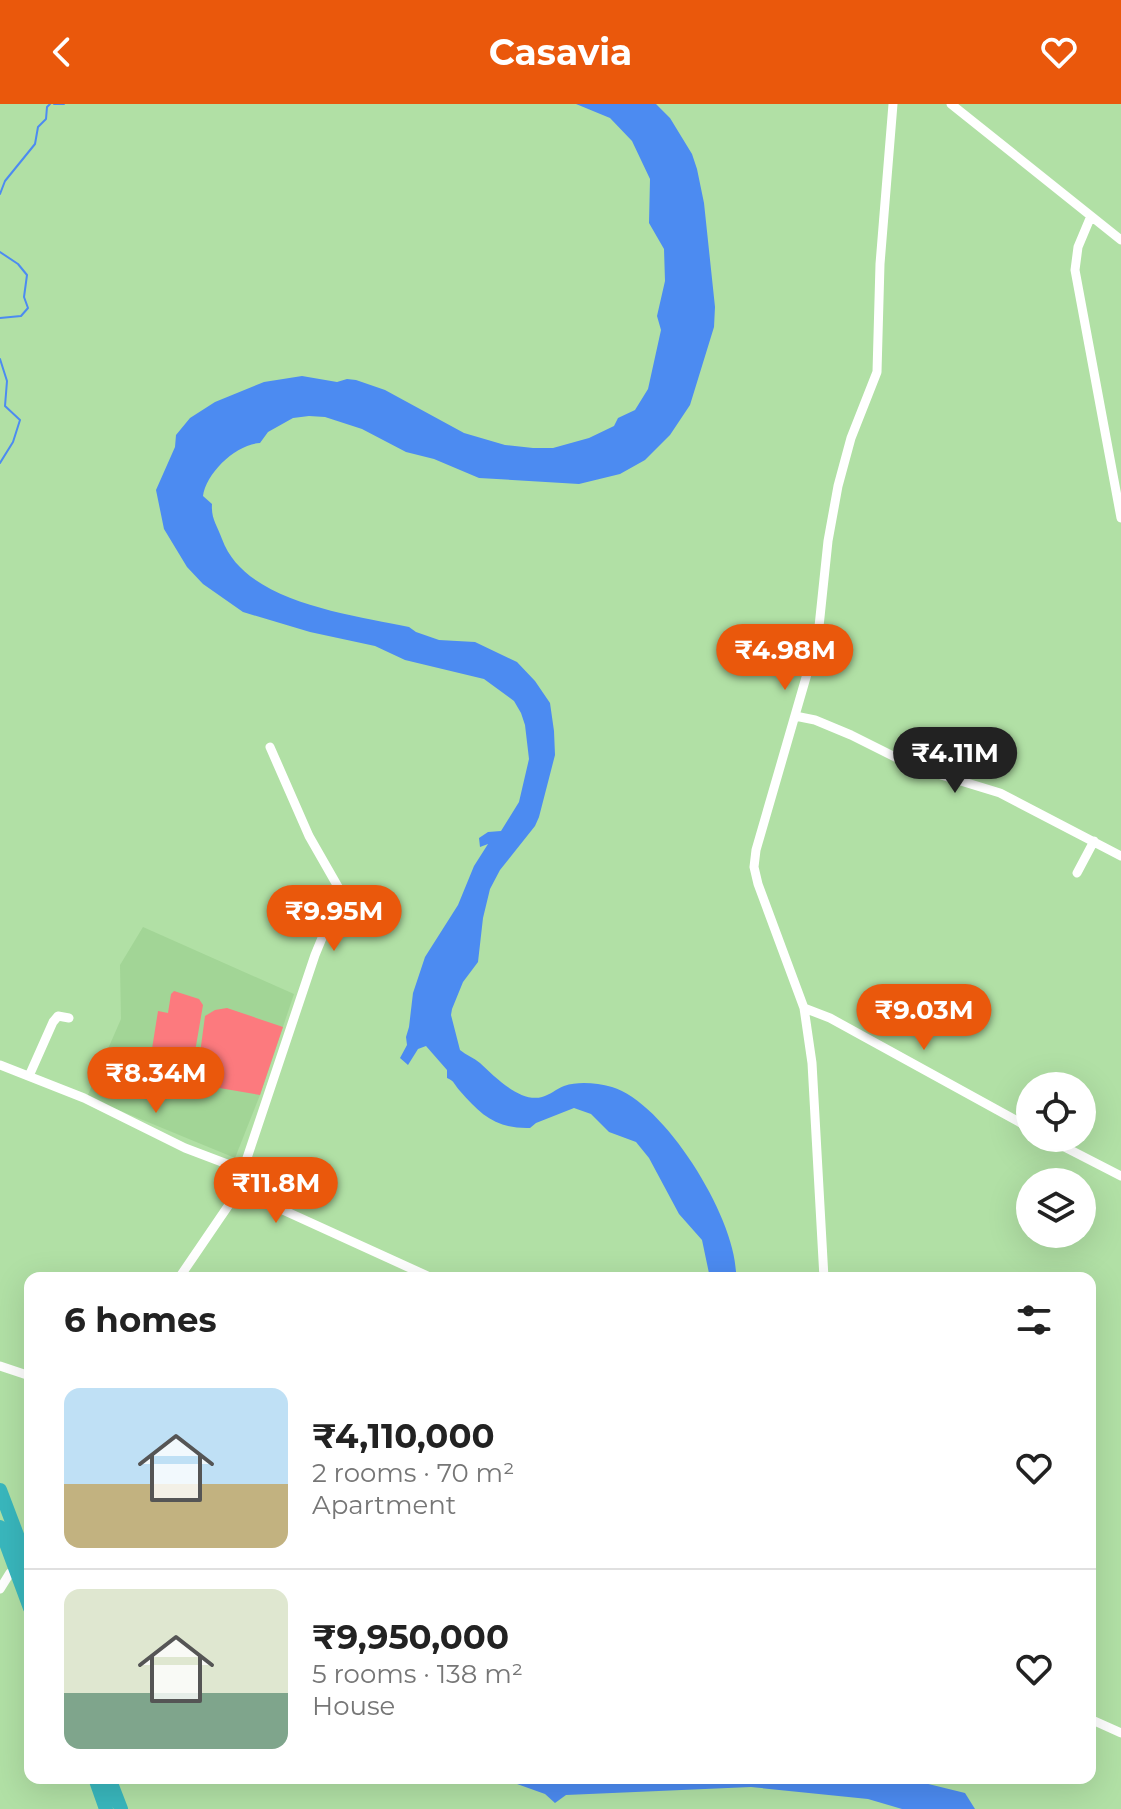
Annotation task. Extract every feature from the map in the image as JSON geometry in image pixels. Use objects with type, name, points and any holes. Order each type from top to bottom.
[{"type":"highway","points":[[0,1490],[24,1541]]},
{"type":"highway","points":[[0,1527],[24,1594]]},
{"type":"highway","points":[[14,1571],[24,1553]]},
{"type":"highway","points":[[97,1784],[106,1809]]},
{"type":"highway","points":[[111,1784],[121,1809]]},
{"type":"street","points":[[824,1272],[812,1063],[804,1008],[754,867],[820,624],[828,541],[838,486],[851,438],[877,372],[880,264],[893,104]]},
{"type":"street","points":[[951,104],[1121,240]]},
{"type":"street","points":[[1091,216],[1078,247],[1075,270],[1121,518]]},
{"type":"street","points":[[1108,229],[1121,231]]},
{"type":"street","points":[[795,716],[815,720],[851,735],[915,767],[1000,793],[1121,856]]},
{"type":"street","points":[[183,1272],[239,1190],[315,955],[341,892],[309,836],[270,747]]},
{"type":"street","points":[[1077,873],[1094,841]]},
{"type":"street","points":[[804,1008],[830,1018],[1016,1120]]},
{"type":"street","points":[[29,1076],[53,1022],[58,1016],[69,1018]]},
{"type":"street","points":[[0,1065],[84,1098],[185,1148],[243,1170]]},
{"type":"street","points":[[1074,1152],[1121,1176]]},
{"type":"street","points":[[239,1190],[419,1272]]},
{"type":"street","points":[[0,1366],[24,1374]]},
{"type":"street","points":[[0,1589],[14,1571]]},
{"type":"street","points":[[1096,1722],[1121,1733]]},
{"type":"shaded area","points":[[143,927],[294,994],[235,1158],[87,1097],[121,1019],[120,965]]},
{"type":"shaded area","points":[[174,991],[199,999],[203,1005],[191,1075],[184,1082],[148,1074],[158,1011],[168,1013]]},
{"type":"shaded area","points":[[227,1008],[283,1027],[260,1095],[202,1085],[197,1076],[205,1016]]},
{"type":"water","points":[[576,104],[656,104],[670,118],[692,154],[704,203],[715,307],[714,327],[690,405],[670,435],[645,460],[620,474],[579,484],[479,478],[434,459],[406,452],[362,429],[325,417],[309,416],[293,418],[268,432],[260,443],[232,454],[216,469],[203,496],[212,504],[215,522],[234,561],[276,592],[330,610],[409,627],[439,640],[475,642],[517,662],[535,681],[550,703],[555,755],[535,826],[500,870],[490,889],[478,962],[463,982],[452,1009],[460,1050],[508,1087],[525,1096],[542,1097],[564,1086],[588,1083],[612,1087],[633,1098],[655,1116],[695,1168],[725,1227],[734,1255],[735,1272],[709,1272],[702,1240],[679,1214],[649,1158],[636,1142],[609,1132],[591,1114],[574,1108],[530,1128],[498,1123],[475,1107],[447,1078],[447,1070],[426,1046],[418,1049],[408,1065],[400,1058],[407,1045],[413,993],[425,957],[458,905],[474,866],[488,844],[480,847],[479,838],[488,832],[501,831],[519,802],[529,759],[525,725],[514,701],[484,679],[405,660],[375,646],[310,632],[243,612],[203,584],[187,567],[164,529],[156,490],[175,447],[176,435],[190,418],[215,402],[264,382],[302,376],[337,382],[356,380],[385,390],[464,433],[505,445],[533,448],[553,448],[589,438],[614,426],[618,418],[635,410],[648,389],[661,330],[657,316],[665,281],[664,249],[649,223],[650,179],[632,141],[610,118]]},
{"type":"water","points":[[517,1784],[928,1784],[965,1793],[975,1809],[902,1809],[868,1799],[751,1787],[566,1795],[555,1803],[545,1794]]},
{"type":"waterway","points":[[0,194],[5,181],[35,144],[38,127],[46,119],[50,104]]},
{"type":"waterway","points":[[54,104],[64,104]]},
{"type":"waterway","points":[[0,252],[18,264],[27,275],[24,297],[28,308],[21,316],[0,318]]},
{"type":"waterway","points":[[0,359],[7,381],[5,406],[20,420],[13,442],[0,463]]}]
